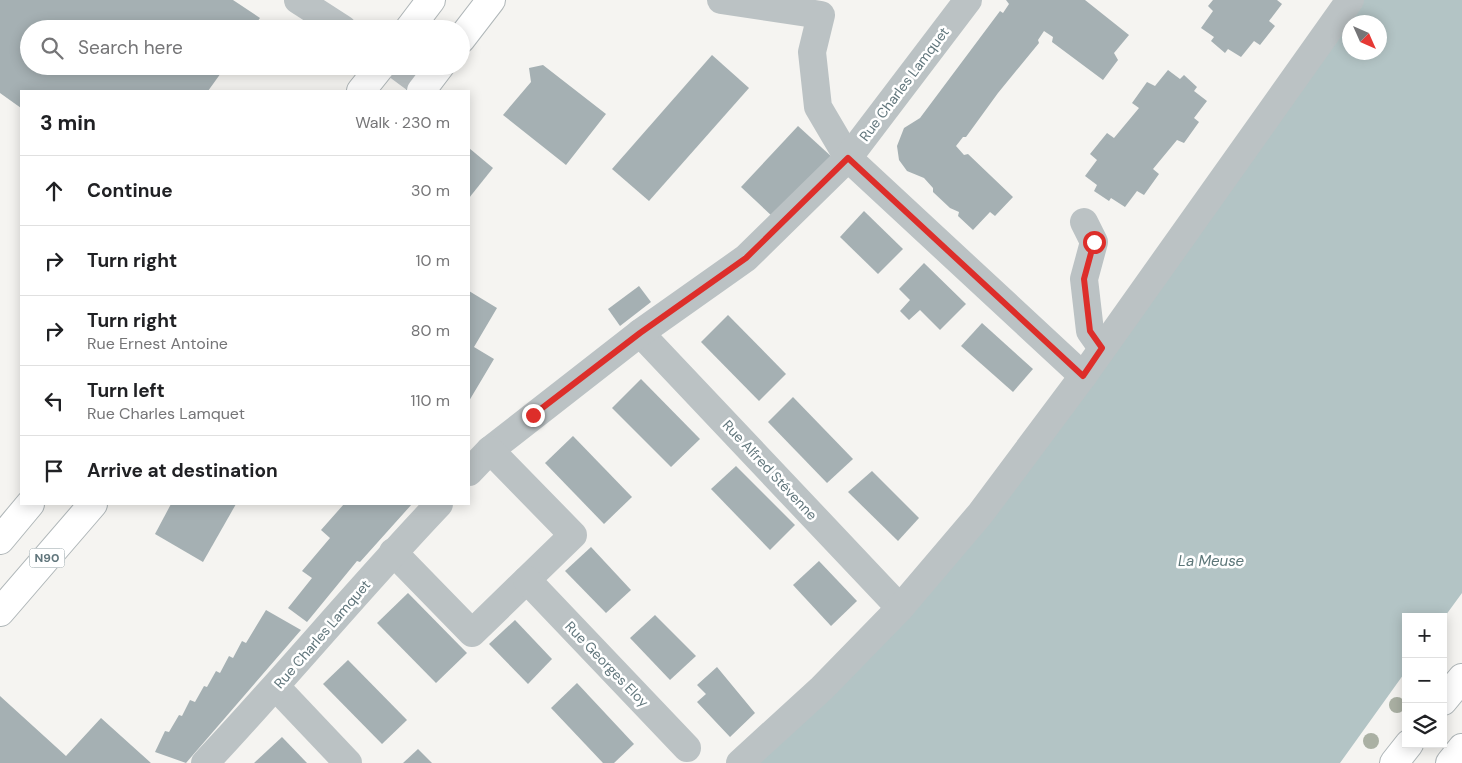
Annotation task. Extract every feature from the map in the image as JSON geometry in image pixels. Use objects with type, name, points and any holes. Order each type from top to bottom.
[{"type":"main road","points":[[417,20],[431,0]]},
{"type":"main road","points":[[470,27],[491,0]]},
{"type":"main road","points":[[362,90],[374,75]]},
{"type":"main road","points":[[0,540],[29,505]]},
{"type":"main road","name":"N90","points":[[0,612],[92,505]]},
{"type":"main road","points":[[1447,696],[1462,678]]},
{"type":"main road","points":[[1394,763],[1406,748]]},
{"type":"main road","points":[[1450,763],[1462,748]]},
{"type":"street","points":[[298,0],[329,20]]},
{"type":"street","points":[[721,0],[821,15],[812,52],[818,107],[848,158],[1083,376]]},
{"type":"street","name":"Rue Charles Lamquet","points":[[470,471],[490,450],[640,333],[746,258],[848,158],[968,0]]},
{"type":"street","points":[[740,763],[822,688],[900,608],[980,514],[1083,376],[1350,0]]},
{"type":"street","points":[[417,75],[429,81]]},
{"type":"street","points":[[1084,222],[1094,242],[1084,279],[1090,331],[1102,348]]},
{"type":"street","name":"Rue Alfred Stévenne","points":[[640,333],[900,608]]},
{"type":"street","points":[[393,552],[472,633],[573,535],[490,450]]},
{"type":"street","name":"Rue Charles Lamquet","points":[[205,763],[276,687],[393,552],[438,505]]},
{"type":"street","name":"Rue Georges Eloy","points":[[527,580],[687,748]]},
{"type":"street","points":[[276,687],[348,763]]},
{"type":"water","name":"La Meuse","points":[[1363,0],[1462,0],[1462,593],[1447,614],[1402,613],[1402,677],[1340,763],[756,763],[810,715],[1342,27],[1342,60],[1387,60],[1387,15],[1351,15]]},
{"type":"building","points":[[0,0],[233,0],[260,18],[259,20],[20,20],[20,75],[220,75],[209,90],[20,90],[20,107],[0,93]]},
{"type":"building","points":[[1006,0],[1085,0],[1129,35],[1114,53],[1118,60],[1103,80],[1052,42],[1053,37],[1044,31],[1038,40],[1039,43],[998,93],[966,137],[963,137],[956,146],[964,155],[968,154],[1013,197],[995,216],[990,212],[973,230],[958,216],[959,212],[950,208],[933,192],[933,188],[924,178],[907,171],[899,160],[897,146],[904,128],[920,118],[1000,11],[1003,13],[1009,4]]},
{"type":"building","points":[[1213,0],[1277,0],[1282,4],[1269,21],[1275,26],[1260,45],[1254,41],[1241,57],[1228,49],[1225,53],[1211,41],[1214,37],[1201,28],[1213,11],[1208,6]]},
{"type":"building","points":[[712,55],[749,88],[649,201],[612,169]]},
{"type":"building","points":[[543,65],[606,114],[566,165],[503,115],[531,82],[529,68]]},
{"type":"building","points":[[1168,70],[1180,79],[1184,75],[1197,87],[1194,91],[1207,101],[1194,118],[1199,122],[1184,143],[1177,140],[1153,169],[1159,174],[1144,195],[1137,191],[1125,207],[1111,198],[1109,201],[1094,191],[1097,185],[1085,176],[1097,160],[1090,154],[1107,133],[1114,138],[1139,108],[1132,103],[1147,82],[1155,86]]},
{"type":"building","points":[[798,126],[833,158],[773,217],[741,187]]},
{"type":"building","points":[[470,149],[493,168],[470,197]]},
{"type":"building","points":[[864,211],[903,249],[878,274],[840,237]]},
{"type":"building","points":[[924,263],[966,304],[940,330],[920,310],[909,320],[900,311],[910,300],[899,289]]},
{"type":"building","points":[[639,286],[651,302],[620,326],[608,309]]},
{"type":"building","points":[[470,292],[497,308],[474,347],[494,359],[470,399]]},
{"type":"building","points":[[728,315],[786,374],[759,401],[701,342]]},
{"type":"building","points":[[982,323],[1033,369],[1013,392],[961,346]]},
{"type":"building","points":[[641,379],[700,439],[671,467],[612,408]]},
{"type":"building","points":[[793,397],[853,459],[827,483],[768,422]]},
{"type":"building","points":[[573,436],[632,497],[604,524],[545,463]]},
{"type":"building","points":[[736,466],[795,525],[770,550],[711,489]]},
{"type":"building","points":[[872,471],[919,518],[898,541],[848,492]]},
{"type":"building","points":[[170,505],[235,505],[203,562],[155,534]]},
{"type":"building","points":[[343,505],[411,505],[360,562],[357,561],[307,622],[288,608],[312,578],[302,571],[330,538],[321,530]]},
{"type":"building","points":[[591,547],[631,590],[606,613],[565,571]]},
{"type":"building","points":[[819,561],[857,601],[831,626],[793,585]]},
{"type":"building","points":[[408,593],[467,653],[436,683],[377,623]]},
{"type":"building","points":[[266,610],[301,630],[186,763],[155,752],[165,731],[169,732],[179,715],[182,716],[190,700],[195,702],[204,686],[207,687],[216,671],[220,673],[229,656],[233,658],[242,641],[246,643]]},
{"type":"building","points":[[655,615],[696,656],[670,680],[630,638]]},
{"type":"building","points":[[515,620],[552,659],[528,684],[489,644]]},
{"type":"building","points":[[348,660],[407,720],[382,744],[323,684]]},
{"type":"building","points":[[717,667],[755,713],[730,737],[697,702],[706,694],[697,685]]},
{"type":"building","points":[[577,683],[634,744],[614,763],[603,763],[551,708]]},
{"type":"building","points":[[0,696],[66,756],[101,718],[151,763],[0,763]]},
{"type":"building","points":[[282,737],[307,763],[254,763]]},
{"type":"building","points":[[418,749],[432,763],[403,763]]},
{"type":"route","points":[[533,415],[640,333],[746,258],[848,158],[1083,376],[1102,348],[1090,331],[1084,279],[1094,242]]}]
